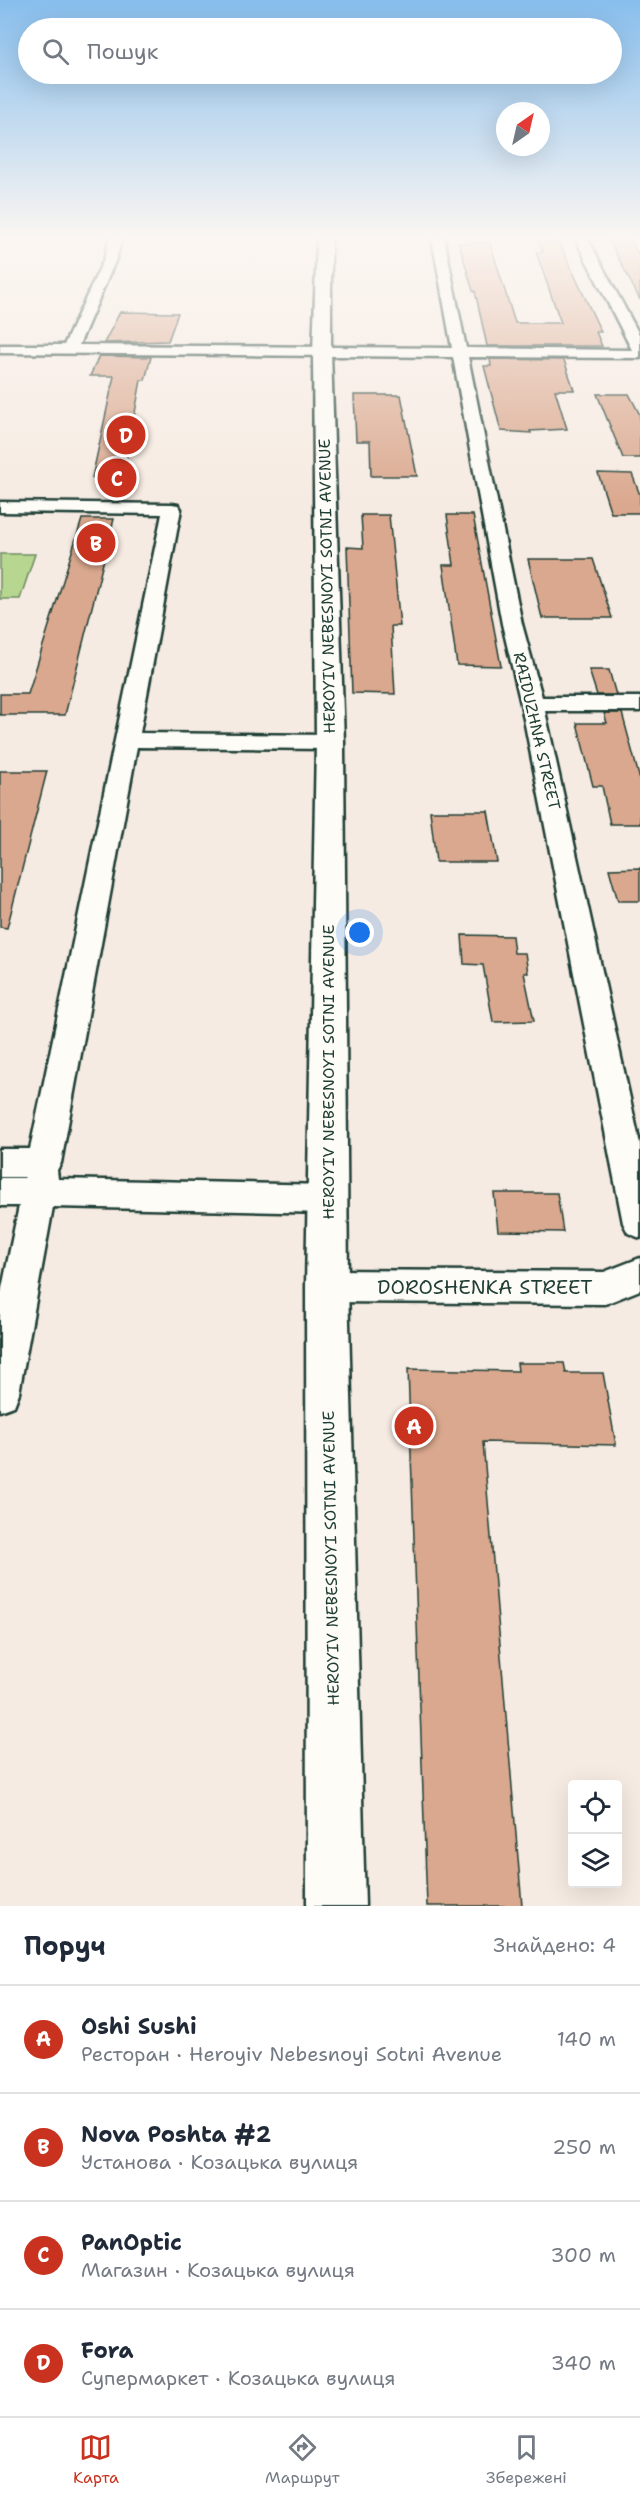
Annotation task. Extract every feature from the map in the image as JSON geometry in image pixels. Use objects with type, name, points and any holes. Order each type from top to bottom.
[{"type":"street","points":[[69,349],[79,327]]},
{"type":"street","name":"HEROYIV NEBESNOYI SOTNI AVENUE","points":[[322,327],[330,742],[327,1286],[336,1906]]},
{"type":"street","name":"RAIDUZHNA STREET","points":[[456,327],[512,624],[532,704],[640,1223]]},
{"type":"street","points":[[0,349],[196,354],[640,352],[627,327]]},
{"type":"street","points":[[0,507],[172,509],[129,740],[0,1393]]},
{"type":"street","points":[[532,704],[640,704]]},
{"type":"street","points":[[129,740],[330,742]]},
{"type":"street","points":[[0,1163],[41,1177],[328,1199]]},
{"type":"street","points":[[0,1192],[41,1177]]},
{"type":"street","name":"DOROSHENKA STREET","points":[[327,1286],[605,1288],[640,1274]]},
{"type":"green space","points":[[0,554],[35,554],[20,599],[0,599]]},
{"type":"building","points":[[112,327],[173,327],[168,341],[104,343]]},
{"type":"building","points":[[483,327],[599,327],[601,332],[596,332],[602,346],[487,346]]},
{"type":"building","points":[[99,356],[151,357],[145,380],[141,380],[123,478],[92,478],[114,376],[90,376]]},
{"type":"building","points":[[490,359],[564,360],[574,390],[555,390],[567,429],[530,431],[531,433],[501,431],[484,366],[491,366]]},
{"type":"building","points":[[597,394],[629,394],[640,415],[640,458],[623,458]]},
{"type":"building","points":[[354,395],[401,395],[417,476],[371,476],[370,441],[356,441]]},
{"type":"building","points":[[598,473],[632,474],[640,495],[640,513],[611,513]]},
{"type":"building","points":[[361,515],[389,515],[400,626],[391,626],[395,694],[352,693],[347,547],[363,548]]},
{"type":"building","points":[[447,515],[473,515],[501,666],[457,665],[443,565],[454,565]]},
{"type":"building","points":[[82,519],[114,519],[65,715],[0,715],[0,694],[28,694]]},
{"type":"building","points":[[528,559],[593,559],[612,618],[542,618]]},
{"type":"building","points":[[589,670],[609,670],[616,695],[597,695]]},
{"type":"building","points":[[604,713],[622,713],[640,780],[640,824],[610,824],[602,786],[593,786],[577,723],[607,723]]},
{"type":"building","points":[[0,771],[47,771],[7,928],[0,927]]},
{"type":"building","points":[[430,811],[488,811],[497,862],[436,862]]},
{"type":"building","points":[[640,868],[640,901],[618,901],[609,869]]},
{"type":"building","points":[[462,935],[512,936],[514,953],[525,953],[528,973],[524,973],[534,1021],[493,1022],[483,965],[464,964]]},
{"type":"building","points":[[494,1193],[557,1193],[563,1232],[498,1231]]},
{"type":"building","points":[[517,1363],[564,1363],[566,1373],[603,1373],[616,1445],[483,1442],[522,1906],[427,1906],[408,1369],[518,1371]]},
{"type":"place","name":"Fora","points":[[126,435]]},
{"type":"place","name":"PanOptic","points":[[117,478]]},
{"type":"place","name":"Nova Poshta #2","points":[[96,543]]},
{"type":"place","name":"Oshi Sushi","points":[[414,1426]]}]
